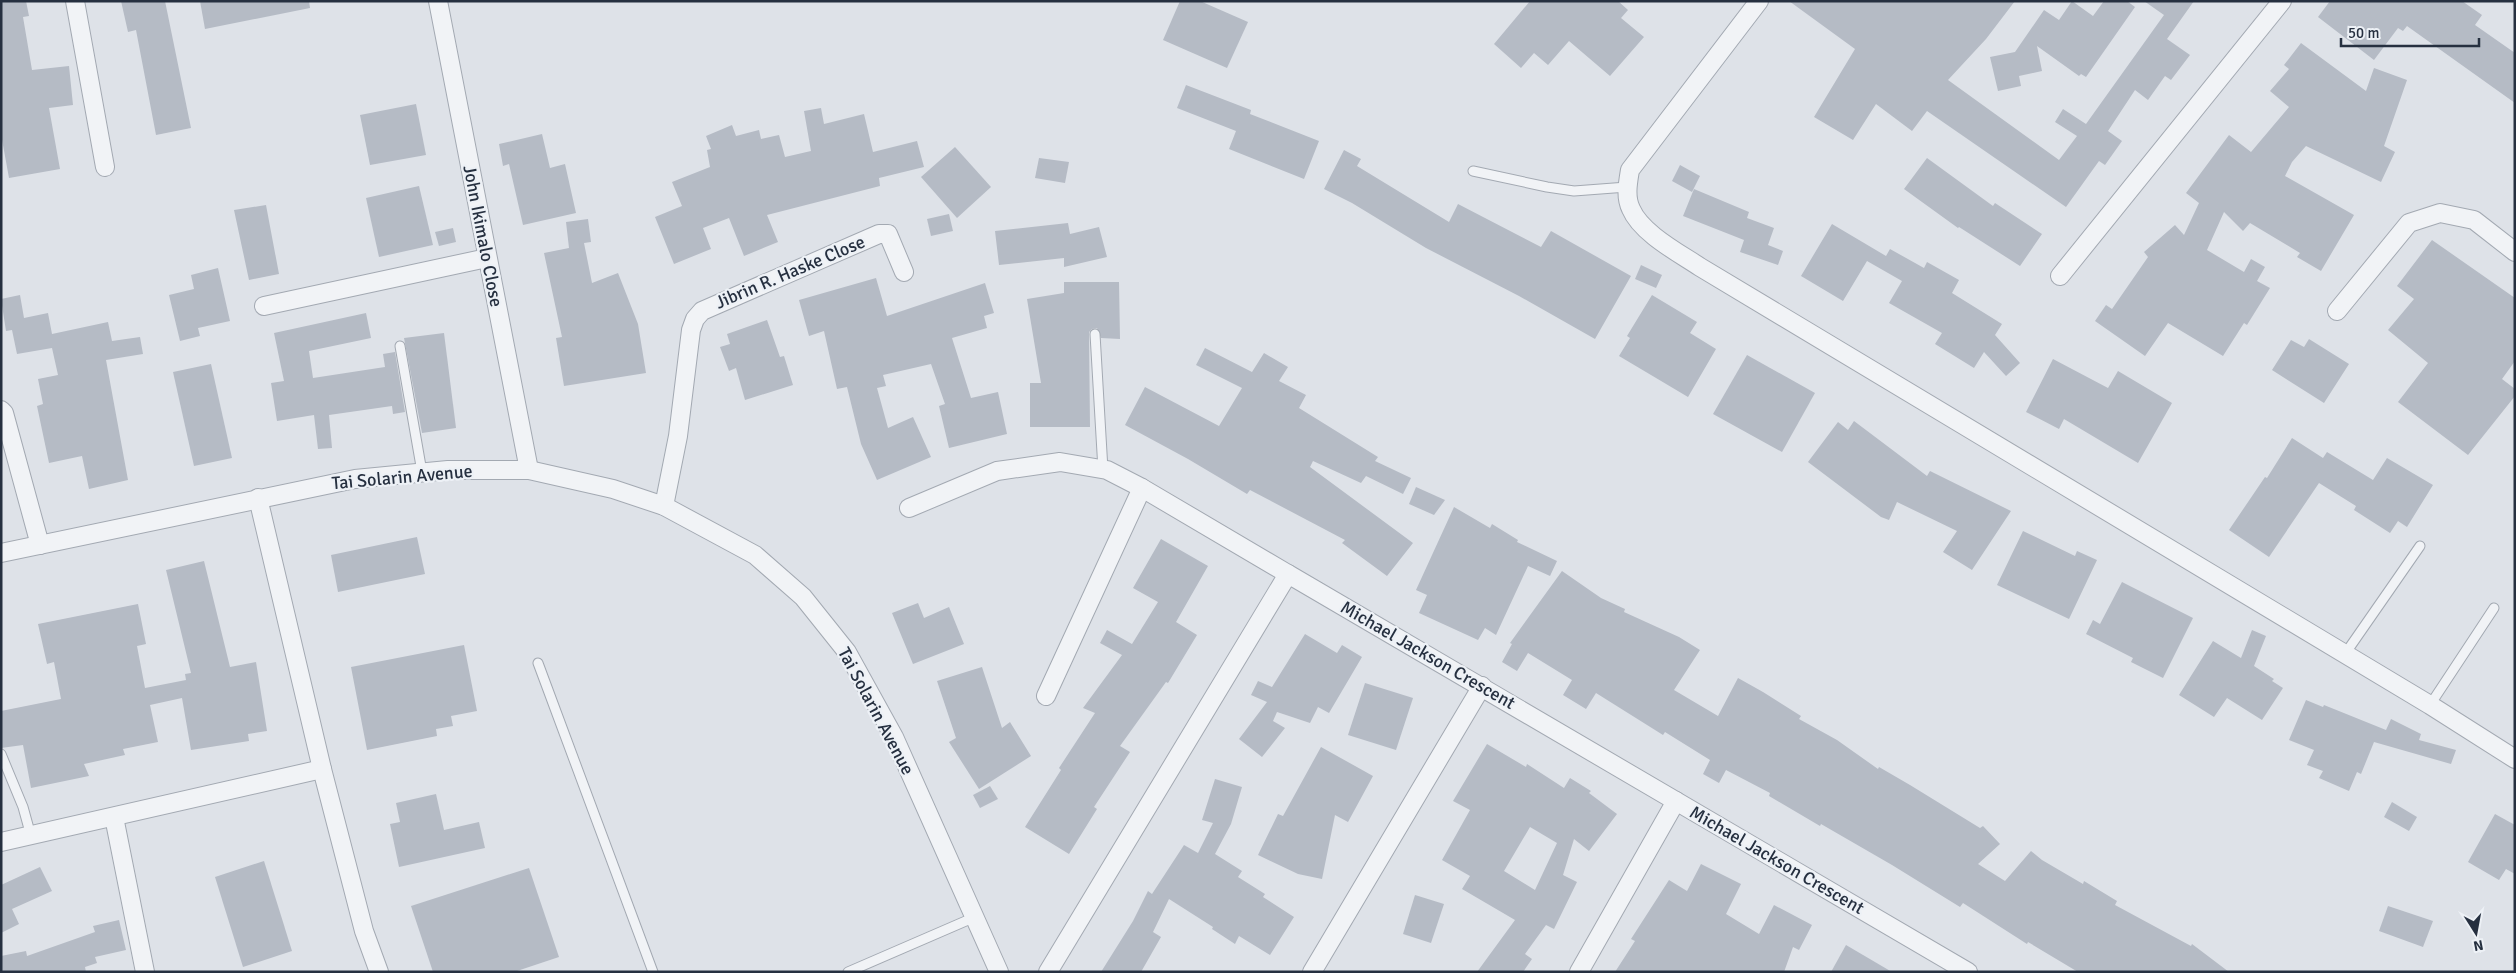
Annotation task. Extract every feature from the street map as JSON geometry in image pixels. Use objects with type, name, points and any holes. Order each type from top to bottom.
[{"type":"street","points":[[75,1],[105,167]]},
{"type":"street","name":"John Ikimalo Close","points":[[438,1],[529,470]]},
{"type":"street","points":[[1759,1],[1630,170],[1627,187],[1630,209],[1645,228],[1669,247],[2430,705],[2515,759]]},
{"type":"street","points":[[2060,276],[2282,1]]},
{"type":"street","points":[[2337,311],[2409,222],[2440,213],[2474,220],[2515,252]]},
{"type":"street","name":"Jibrin R. Haske Close","points":[[664,506],[678,436],[691,330],[695,319],[702,310],[879,234],[888,234],[904,272]]},
{"type":"street","points":[[264,306],[487,258]]},
{"type":"street","points":[[1,410],[4,413],[40,545]]},
{"type":"street","name":"Michael Jackson Crescent","points":[[909,508],[997,472],[1060,462],[1103,470],[1142,488],[1968,972]]},
{"type":"street","name":"Tai Solarin Avenue","points":[[1,553],[354,479],[448,470],[529,470],[613,488],[664,506],[755,556],[803,597],[847,652],[894,738],[1000,972]]},
{"type":"street","points":[[1046,696],[1142,488]]},
{"type":"street","points":[[258,498],[322,769],[364,931],[379,972]]},
{"type":"street","points":[[1048,972],[1288,574]]},
{"type":"street","points":[[1312,972],[1482,686]]},
{"type":"street","points":[[1,842],[322,769]]},
{"type":"street","points":[[1578,972],[1676,800]]},
{"type":"street","points":[[114,817],[145,972]]},
{"type":"lane","points":[[1473,171],[1574,191],[1627,187]]},
{"type":"lane","points":[[1095,334],[1103,470]]},
{"type":"lane","points":[[400,346],[422,472]]},
{"type":"lane","points":[[2345,654],[2420,546]]},
{"type":"lane","points":[[2430,705],[2494,608]]},
{"type":"lane","points":[[538,663],[653,972]]},
{"type":"lane","points":[[1,754],[22,807],[31,836]]},
{"type":"lane","points":[[848,972],[976,917]]},
{"type":"building","points":[[1,1],[26,1],[29,16],[23,17],[32,70],[69,66],[73,105],[49,108],[60,169],[9,178],[1,134]]},
{"type":"building","points":[[121,1],[165,1],[191,128],[156,135],[136,30],[128,32]]},
{"type":"building","points":[[200,1],[309,1],[310,8],[205,29]]},
{"type":"building","points":[[1180,1],[1200,1],[1248,22],[1227,68],[1163,40]]},
{"type":"building","points":[[1530,1],[1618,1],[1628,10],[1621,18],[1644,37],[1610,76],[1569,41],[1548,65],[1534,53],[1521,68],[1494,44]]},
{"type":"building","points":[[1789,1],[2015,1],[1986,39],[1948,80],[2059,160],[2077,136],[2055,122],[2063,109],[2086,124],[2164,15],[2144,1],[2194,1],[2167,39],[2190,55],[2171,80],[2165,76],[2148,100],[2135,90],[2108,131],[2122,141],[2105,165],[2099,161],[2066,207],[1927,111],[1912,131],[1876,104],[1853,140],[1814,117],[1855,49]]},
{"type":"building","points":[[2072,1],[2093,16],[2104,1],[2127,1],[2135,7],[2086,77],[2081,74],[2079,76],[2037,46],[2042,71],[2019,76],[2021,86],[1998,91],[1990,57],[2015,52],[2044,10],[2059,20]]},
{"type":"building","points":[[2330,1],[2462,1],[2482,15],[2475,25],[2515,53],[2515,103],[2407,26],[2403,31],[2398,28],[2374,60],[2318,17]]},
{"type":"building","points":[[2301,43],[2366,91],[2374,68],[2407,80],[2384,146],[2395,152],[2381,182],[2306,146],[2292,162],[2285,176],[2354,215],[2321,271],[2297,257],[2300,253],[2250,223],[2243,231],[2224,212],[2207,250],[2244,272],[2251,259],[2265,267],[2257,281],[2270,288],[2247,325],[2244,323],[2223,356],[2168,323],[2145,356],[2095,321],[2106,305],[2112,309],[2148,257],[2144,252],[2175,225],[2184,235],[2199,203],[2186,193],[2229,135],[2251,152],[2289,107],[2270,91],[2289,69],[2284,65]]},
{"type":"building","points":[[1186,85],[1251,110],[1250,114],[1319,141],[1304,179],[1229,149],[1236,131],[1177,108]]},
{"type":"building","points":[[416,104],[426,155],[370,165],[360,115]]},
{"type":"building","points":[[821,108],[824,124],[864,114],[873,152],[917,141],[924,167],[879,178],[880,186],[767,215],[778,242],[744,256],[729,218],[703,228],[711,249],[674,264],[655,217],[682,206],[672,182],[710,167],[707,150],[711,149],[706,136],[732,125],[736,136],[759,130],[761,139],[779,135],[785,157],[811,151],[804,111]]},
{"type":"building","points":[[542,134],[550,168],[565,164],[576,213],[523,225],[509,164],[503,166],[499,144]]},
{"type":"building","points":[[955,147],[991,187],[957,218],[921,177]]},
{"type":"building","points":[[1344,150],[1361,159],[1357,166],[1449,222],[1458,204],[1541,247],[1551,231],[1631,276],[1595,339],[1519,296],[1426,248],[1352,203],[1324,189]]},
{"type":"building","points":[[1039,158],[1069,162],[1065,183],[1035,178]]},
{"type":"building","points":[[1927,158],[1993,206],[1995,203],[2042,234],[2020,266],[1958,228],[1904,189]]},
{"type":"building","points":[[1680,165],[1700,176],[1692,192],[1672,181]]},
{"type":"building","points":[[419,186],[433,245],[379,257],[366,198]]},
{"type":"building","points":[[1694,189],[1749,212],[1747,218],[1774,228],[1768,245],[1783,251],[1778,265],[1740,252],[1744,240],[1683,216]]},
{"type":"building","points":[[266,205],[279,274],[249,280],[234,210]]},
{"type":"building","points":[[949,214],[953,231],[931,236],[927,219]]},
{"type":"building","points":[[588,219],[591,242],[584,243],[592,283],[618,273],[638,324],[646,373],[564,386],[556,338],[562,337],[544,253],[569,248],[566,222]]},
{"type":"building","points":[[1068,223],[1070,234],[1099,227],[1107,257],[1064,267],[1064,258],[999,265],[995,231]]},
{"type":"building","points":[[1832,224],[1886,256],[1890,249],[1924,268],[1927,262],[1959,280],[1952,293],[2002,324],[1995,335],[2020,363],[2006,376],[1984,352],[1974,368],[1935,344],[1942,333],[1889,303],[1902,281],[1867,261],[1843,301],[1801,276]]},
{"type":"building","points":[[453,228],[456,242],[439,246],[435,232]]},
{"type":"building","points":[[2432,240],[2515,298],[2515,361],[2502,379],[2515,389],[2515,396],[2468,455],[2398,402],[2428,363],[2388,330],[2414,299],[2397,286]]},
{"type":"building","points":[[1641,265],[1662,275],[1656,288],[1635,279]]},
{"type":"building","points":[[218,268],[230,321],[198,328],[200,336],[180,341],[169,295],[194,289],[191,275]]},
{"type":"building","points":[[876,278],[887,316],[985,283],[994,313],[984,316],[987,328],[952,338],[971,398],[998,392],[1007,434],[949,448],[939,406],[945,404],[931,364],[883,375],[886,386],[877,388],[888,428],[913,417],[931,457],[877,480],[861,444],[847,387],[837,389],[824,331],[809,336],[799,300]]},
{"type":"building","points":[[1064,282],[1119,282],[1120,339],[1101,338],[1097,328],[1089,332],[1090,427],[1030,427],[1030,383],[1041,383],[1027,299],[1064,293]]},
{"type":"building","points":[[20,295],[24,318],[48,313],[52,334],[108,322],[112,341],[140,337],[143,354],[106,360],[128,480],[89,489],[82,456],[49,463],[37,406],[43,404],[38,379],[58,375],[52,348],[17,354],[12,330],[6,331],[1,299]]},
{"type":"building","points":[[1652,295],[1697,322],[1690,333],[1716,349],[1688,397],[1619,356],[1630,338],[1627,336]]},
{"type":"building","points":[[366,313],[371,338],[309,351],[313,378],[385,367],[383,354],[395,352],[405,412],[393,414],[392,406],[329,415],[332,448],[318,449],[314,415],[277,421],[271,383],[284,381],[274,333]]},
{"type":"building","points":[[767,320],[780,357],[784,356],[793,385],[745,400],[736,368],[729,371],[720,347],[730,344],[727,334]]},
{"type":"building","points":[[444,333],[456,428],[422,433],[404,338]]},
{"type":"building","points":[[2309,339],[2349,364],[2324,403],[2272,370],[2291,340],[2304,347]]},
{"type":"building","points":[[1205,348],[1252,372],[1264,353],[1288,367],[1279,381],[1306,395],[1299,408],[1378,457],[1375,461],[1411,478],[1403,494],[1366,476],[1361,483],[1313,461],[1310,467],[1413,543],[1387,576],[1342,543],[1345,540],[1250,490],[1247,494],[1125,425],[1145,387],[1219,426],[1242,388],[1196,365]]},
{"type":"building","points":[[1747,355],[1815,393],[1782,452],[1713,414]]},
{"type":"building","points":[[2053,359],[2108,388],[2118,371],[2172,403],[2138,463],[2064,419],[2059,429],[2026,412]]},
{"type":"building","points":[[211,364],[232,458],[194,466],[173,372]]},
{"type":"building","points":[[1854,421],[1927,476],[1930,471],[2011,511],[1972,570],[1943,552],[1957,531],[1897,502],[1889,520],[1881,517],[1808,462],[1838,422],[1848,430]]},
{"type":"building","points":[[2292,438],[2323,458],[2327,452],[2373,480],[2387,458],[2433,485],[2407,527],[2398,521],[2390,533],[2354,510],[2356,506],[2319,483],[2269,557],[2229,530],[2265,477],[2267,478]]},
{"type":"building","points":[[1416,487],[1445,500],[1434,515],[1409,504]]},
{"type":"building","points":[[1454,507],[1490,528],[1492,524],[1518,540],[1517,542],[1557,561],[1550,576],[1528,566],[1496,635],[1485,628],[1478,640],[1419,613],[1427,595],[1416,590]]},
{"type":"building","points":[[2023,531],[2075,556],[2077,551],[2097,560],[2069,619],[1997,585]]},
{"type":"building","points":[[417,537],[425,574],[338,592],[331,555]]},
{"type":"building","points":[[1161,539],[1208,566],[1176,622],[1197,635],[1168,683],[1166,682],[1120,746],[1130,752],[1094,807],[1097,809],[1069,854],[1025,827],[1061,770],[1059,768],[1095,713],[1083,708],[1122,655],[1100,643],[1107,630],[1132,644],[1158,602],[1133,588]]},
{"type":"building","points":[[204,561],[230,667],[256,662],[267,731],[248,734],[249,741],[191,750],[182,698],[150,705],[158,742],[123,749],[125,755],[84,764],[89,776],[31,788],[23,745],[1,748],[1,711],[61,699],[54,662],[47,664],[38,624],[138,604],[146,644],[137,646],[145,688],[186,680],[185,674],[191,673],[166,570]]},
{"type":"building","points":[[1562,571],[1601,598],[1625,609],[1624,612],[1679,637],[1700,650],[1674,690],[1718,716],[1738,678],[1801,716],[1799,719],[1837,740],[1878,769],[1879,767],[1980,828],[1983,826],[2000,844],[1978,864],[2005,881],[2031,851],[2042,860],[2083,884],[2084,881],[2117,901],[2115,905],[2191,946],[2192,944],[2229,972],[2078,972],[2028,942],[2027,944],[1963,903],[1960,907],[1892,865],[1821,824],[1820,826],[1769,796],[1770,793],[1726,770],[1719,783],[1703,774],[1710,760],[1665,732],[1663,735],[1596,693],[1586,709],[1563,695],[1572,680],[1528,653],[1517,671],[1502,662],[1512,644],[1510,643]]},
{"type":"building","points":[[2122,582],[2193,618],[2163,678],[2131,662],[2133,658],[2086,634],[2093,620],[2100,624]]},
{"type":"building","points":[[918,603],[924,618],[949,607],[964,644],[913,664],[892,613]]},
{"type":"building","points":[[2252,630],[2266,636],[2254,666],[2274,679],[2272,681],[2283,688],[2262,720],[2227,698],[2214,717],[2179,695],[2213,641],[2241,658]]},
{"type":"building","points":[[1305,634],[1337,653],[1342,645],[1362,657],[1329,713],[1318,707],[1310,723],[1277,712],[1273,721],[1285,728],[1262,757],[1239,739],[1267,702],[1251,695],[1258,681],[1272,687]]},
{"type":"building","points":[[464,645],[477,711],[451,716],[453,726],[436,729],[437,736],[367,750],[351,667]]},
{"type":"building","points":[[982,667],[1002,728],[1010,722],[1031,756],[979,789],[949,742],[956,738],[937,681]]},
{"type":"building","points":[[1365,683],[1413,698],[1396,750],[1348,735]]},
{"type":"building","points":[[2306,700],[2323,707],[2324,705],[2386,730],[2391,719],[2421,734],[2419,740],[2456,750],[2451,764],[2374,742],[2361,774],[2357,772],[2349,791],[2319,778],[2323,771],[2307,765],[2314,750],[2289,740]]},
{"type":"building","points":[[1487,744],[1526,767],[1527,764],[1564,788],[1570,778],[1591,791],[1589,793],[1617,814],[1589,851],[1574,839],[1563,875],[1577,882],[1554,929],[1546,925],[1525,954],[1532,959],[1523,972],[1477,972],[1515,920],[1462,889],[1470,876],[1442,860],[1470,810],[1453,801]],"holes":[[[1530,827],[1557,843],[1535,890],[1504,871]]]},
{"type":"building","points":[[1321,747],[1373,776],[1348,822],[1335,815],[1322,879],[1298,874],[1258,855],[1278,814],[1283,816]]},
{"type":"building","points":[[1215,779],[1242,787],[1231,824],[1215,854],[1242,871],[1238,877],[1265,894],[1263,897],[1294,917],[1270,955],[1239,936],[1235,944],[1212,929],[1213,927],[1169,899],[1153,932],[1161,937],[1141,972],[1101,972],[1133,921],[1148,891],[1152,894],[1184,845],[1198,853],[1213,823],[1202,820]]},
{"type":"building","points":[[990,786],[998,799],[980,808],[973,795]]},
{"type":"building","points":[[436,794],[444,830],[479,822],[485,848],[399,867],[390,824],[400,822],[396,803]]},
{"type":"building","points":[[2392,802],[2417,817],[2409,831],[2384,817]]},
{"type":"building","points":[[2495,814],[2515,825],[2515,874],[2506,869],[2499,880],[2468,862]]},
{"type":"building","points":[[264,861],[292,951],[243,967],[215,877]]},
{"type":"building","points":[[1701,864],[1741,884],[1726,914],[1759,934],[1774,905],[1812,925],[1799,950],[1793,947],[1784,972],[1615,972],[1635,941],[1631,939],[1669,880],[1687,891]]},
{"type":"building","points":[[40,867],[52,891],[12,909],[19,924],[1,933],[1,885]]},
{"type":"building","points":[[529,868],[559,957],[514,972],[433,972],[411,906]]},
{"type":"building","points":[[1415,895],[1444,904],[1431,943],[1403,934]]},
{"type":"building","points":[[2388,906],[2433,921],[2423,947],[2379,931]]},
{"type":"building","points":[[119,920],[126,950],[95,957],[97,963],[85,967],[86,972],[1,972],[1,956],[26,951],[27,956],[95,932],[93,926]]},
{"type":"building","points":[[1846,945],[1892,972],[1831,972]]}]
